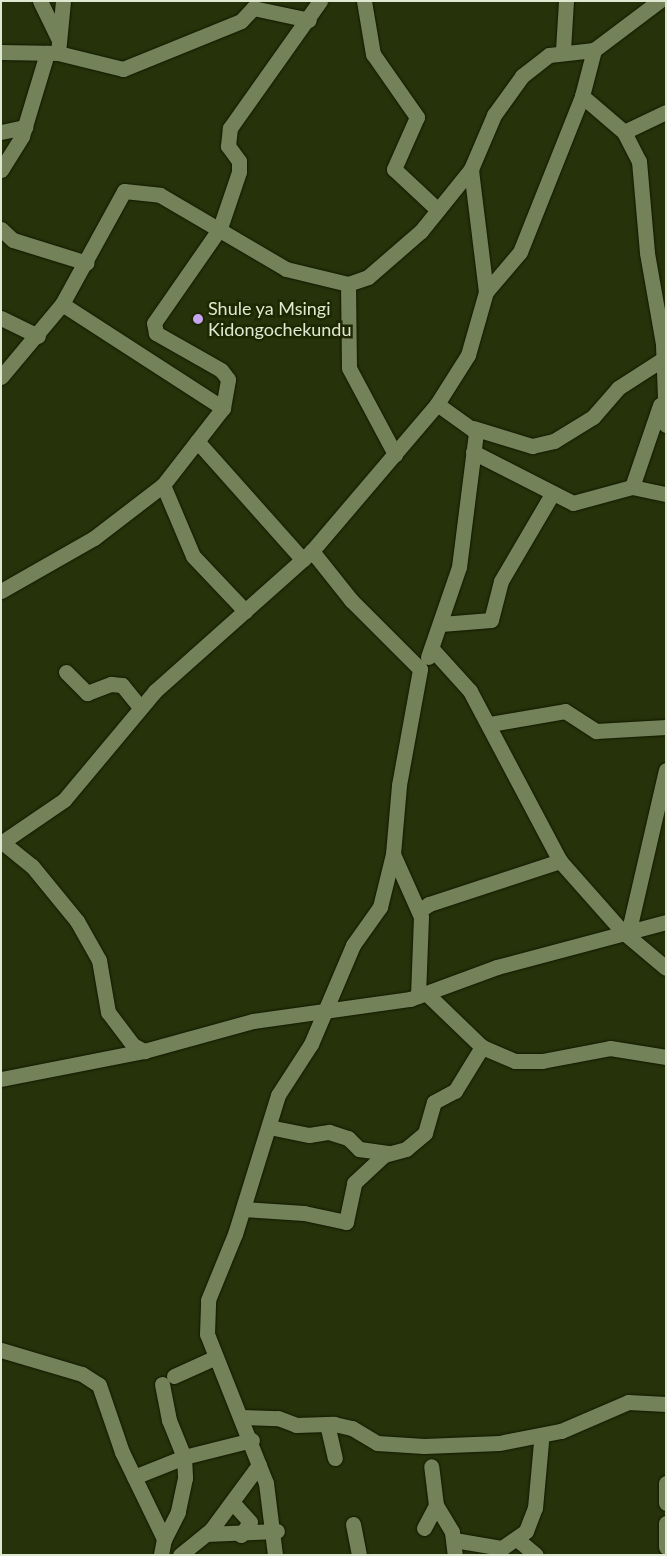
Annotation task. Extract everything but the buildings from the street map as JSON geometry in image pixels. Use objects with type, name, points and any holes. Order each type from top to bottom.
[{"type":"street","points":[[40,1],[55,49]]},
{"type":"street","points":[[1,170],[25,127],[55,49],[63,1]]},
{"type":"street","points":[[1,591],[94,538],[163,485],[223,408],[228,380],[221,370],[156,333],[153,327],[156,317],[220,228],[239,172],[239,161],[228,146],[230,128],[309,20],[320,1]]},
{"type":"street","points":[[364,1],[373,54],[417,117],[394,169],[438,210]]},
{"type":"street","points":[[563,50],[566,1]]},
{"type":"street","points":[[1,377],[38,336],[62,304],[87,263],[109,211],[124,191],[160,195],[220,228],[286,270],[348,284],[368,277],[438,210],[471,169],[494,114],[522,76],[549,55],[563,50],[594,50],[659,1]]},
{"type":"street","points":[[1,52],[55,49],[123,69],[241,21],[253,8],[309,20]]},
{"type":"street","points":[[486,292],[520,252],[582,96],[594,50]]},
{"type":"street","points":[[582,96],[624,132],[639,161],[647,254],[664,349],[663,397],[666,425]]},
{"type":"street","points":[[624,132],[666,112]]},
{"type":"street","points":[[1,132],[25,127]]},
{"type":"street","points":[[144,1051],[133,1045],[108,1012],[99,960],[77,921],[32,866],[4,838],[80,784],[140,707],[307,556],[437,404],[468,355],[486,292],[471,169]]},
{"type":"street","points":[[1,229],[13,240],[87,263]]},
{"type":"street","points":[[348,284],[349,368],[395,454]]},
{"type":"street","points":[[62,304],[223,408]]},
{"type":"street","points":[[1,318],[38,336]]},
{"type":"street","points":[[437,404],[472,428],[532,446],[554,441],[594,417],[618,388],[664,349]]},
{"type":"street","points":[[632,487],[663,397]]},
{"type":"street","points":[[275,1555],[274,1531],[266,1483],[252,1440],[214,1358],[207,1334],[208,1300],[243,1209],[284,1084],[311,1044],[345,960],[380,907],[393,854],[399,785],[420,668],[433,650],[464,543],[473,452],[472,428]]},
{"type":"street","points":[[197,441],[307,556],[420,668]]},
{"type":"street","points":[[473,452],[552,494],[583,503],[632,487],[666,494]]},
{"type":"street","points":[[163,485],[193,556],[246,611]]},
{"type":"street","points":[[441,624],[491,620],[501,581],[552,494]]},
{"type":"street","points":[[433,650],[470,691],[490,724],[560,861],[625,930],[666,968]]},
{"type":"street","points":[[66,672],[87,693],[111,684],[122,685],[140,707]]},
{"type":"street","points":[[490,724],[566,711],[596,731],[666,727]]},
{"type":"street","points":[[625,930],[666,770]]},
{"type":"street","points":[[393,854],[419,912],[422,995],[482,1047],[515,1061],[542,1061],[610,1048],[666,1057]]},
{"type":"street","points":[[419,912],[429,904],[560,861]]},
{"type":"street","points":[[1,1079],[144,1051],[253,1021],[422,995],[497,967],[625,930],[666,922]]},
{"type":"street","points":[[269,1127],[309,1135],[329,1132],[348,1138],[359,1149],[388,1153],[406,1149],[426,1133],[434,1102],[455,1091],[482,1047]]},
{"type":"street","points":[[243,1209],[297,1212],[346,1222],[351,1188],[388,1153]]},
{"type":"street","points":[[1,1350],[92,1378],[134,1477],[164,1539]]},
{"type":"street","points":[[161,1555],[164,1539],[183,1495],[184,1457],[169,1420],[168,1380],[214,1358]]},
{"type":"street","points":[[242,1417],[278,1418],[296,1425],[331,1426],[392,1445],[499,1444],[561,1431],[628,1402],[666,1404]]},
{"type":"street","points":[[331,1426],[335,1458]]},
{"type":"street","points":[[134,1477],[184,1457],[252,1440]]},
{"type":"street","points":[[431,1466],[436,1505],[455,1547],[466,1545],[502,1548],[518,1540],[534,1517],[542,1442]]},
{"type":"street","points":[[179,1554],[206,1534],[239,1501],[259,1465]]},
{"type":"street","points":[[666,1483],[666,1503]]},
{"type":"street","points":[[239,1501],[250,1522],[241,1535]]},
{"type":"street","points":[[424,1528],[436,1505]]},
{"type":"street","points":[[666,1523],[666,1547]]},
{"type":"street","points":[[353,1524],[359,1555]]},
{"type":"street","points":[[206,1534],[241,1535],[274,1531]]},
{"type":"street","points":[[518,1540],[536,1555]]},
{"type":"place","name":"Shule ya Msingi Kidongochekundu","points":[[198,319]]}]
